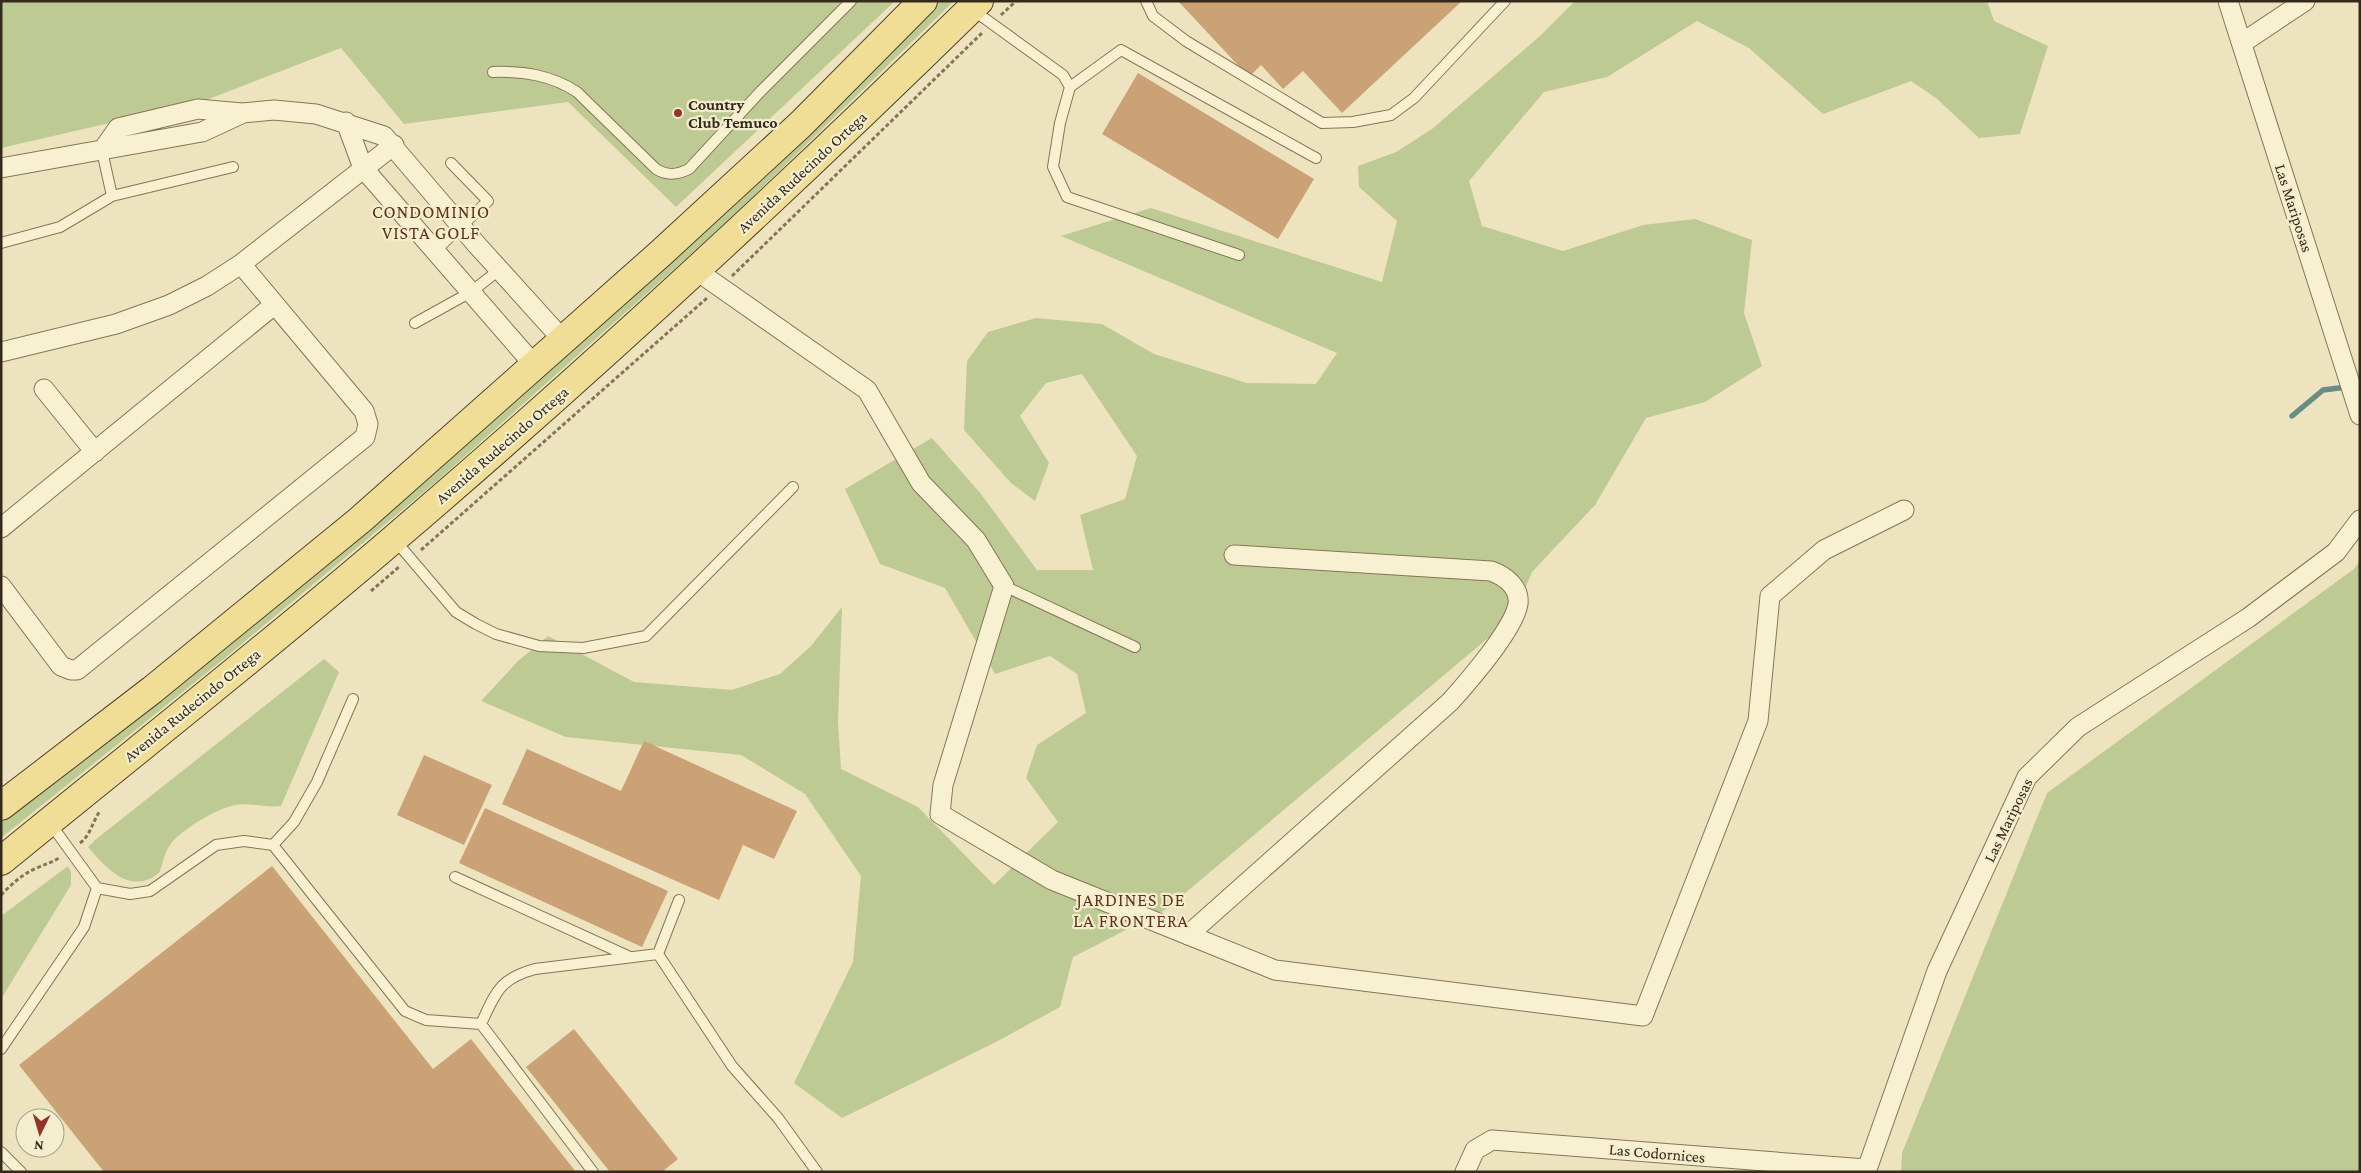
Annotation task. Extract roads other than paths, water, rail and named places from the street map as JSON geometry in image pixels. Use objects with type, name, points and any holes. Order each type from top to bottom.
[{"type":"main road","points":[[1,806],[152,690],[360,520],[535,366],[801,124],[923,1]]},
{"type":"main road","name":"Avenida Rudecindo Ortega","points":[[1,861],[394,539],[607,353],[836,141],[975,5]]},
{"type":"street","name":"Las Mariposas","points":[[2228,1],[2360,415]]},
{"type":"street","points":[[2242,43],[2305,1]]},
{"type":"street","points":[[1,168],[102,151],[118,128],[198,109],[242,113],[274,110],[316,114],[346,122],[384,136],[394,145],[499,270],[563,340]]},
{"type":"street","points":[[346,122],[363,168],[535,366]]},
{"type":"street","points":[[1,352],[116,324],[169,305],[207,286],[241,264],[394,145]]},
{"type":"street","points":[[1,586],[61,666],[77,670],[360,443],[368,431],[364,411],[241,264]]},
{"type":"street","points":[[697,271],[867,390],[922,483],[976,540],[1004,586],[943,785],[940,814],[1052,880],[1275,970],[1643,1016],[1758,721],[1770,596],[1824,550],[1904,510]]},
{"type":"street","points":[[1,528],[274,305]]},
{"type":"street","points":[[44,389],[94,452]]},
{"type":"street","name":"Las Mariposas","points":[[1866,1171],[1937,970],[2027,777],[2078,727],[2248,618],[2336,552],[2360,520]]},
{"type":"street","points":[[1188,935],[1450,702],[1482,666],[1518,606],[1512,585],[1499,574],[1491,571],[1234,555]]},
{"type":"street","name":"Las Codornices","points":[[1465,1172],[1475,1150],[1492,1140],[1866,1171]]},
{"type":"lane","points":[[493,72],[532,74],[567,86],[577,92],[656,169],[662,173],[676,174],[689,169],[761,90],[851,1]]},
{"type":"lane","points":[[1146,1],[1153,16],[1186,42],[1322,123],[1353,122],[1391,115],[1414,98],[1505,1]]},
{"type":"lane","points":[[975,5],[1062,75],[1070,86]]},
{"type":"lane","points":[[1239,255],[1067,198],[1053,167],[1060,123],[1070,86],[1121,50],[1316,158]]},
{"type":"lane","points":[[102,151],[112,196]]},
{"type":"lane","points":[[435,251],[488,202],[451,163]]},
{"type":"lane","points":[[1,243],[60,227],[112,196],[233,167]]},
{"type":"lane","points":[[415,323],[471,292],[499,270]]},
{"type":"lane","points":[[394,539],[456,612],[476,624],[496,634],[531,644],[561,648],[583,648],[646,636],[793,487]]},
{"type":"lane","points":[[1004,586],[1134,647]]},
{"type":"lane","points":[[273,845],[294,822],[317,782],[354,699]]},
{"type":"lane","points":[[49,822],[97,888],[130,894],[150,891],[216,845],[244,841],[273,845],[405,1011],[426,1020],[481,1024],[593,1172]]},
{"type":"lane","points":[[455,877],[631,957]]},
{"type":"lane","points":[[1,1050],[84,927],[97,888]]},
{"type":"lane","points":[[658,954],[680,900]]},
{"type":"lane","points":[[481,1024],[497,989],[518,974],[535,969],[658,954]]},
{"type":"lane","points":[[658,954],[732,1066],[778,1118],[817,1172]]},
{"type":"lane","points":[[1,1152],[21,1172]]},
{"type":"waterway","points":[[2292,416],[2323,390],[2347,387]]},
{"type":"place","name":"Country Club Temuco","points":[[678,113]]},
{"type":"district","name":"CONDOMINIO VISTA GOLF","points":[[431,222]]},
{"type":"district","name":"JARDINES DE LA FRONTERA","points":[[1131,910]]}]
